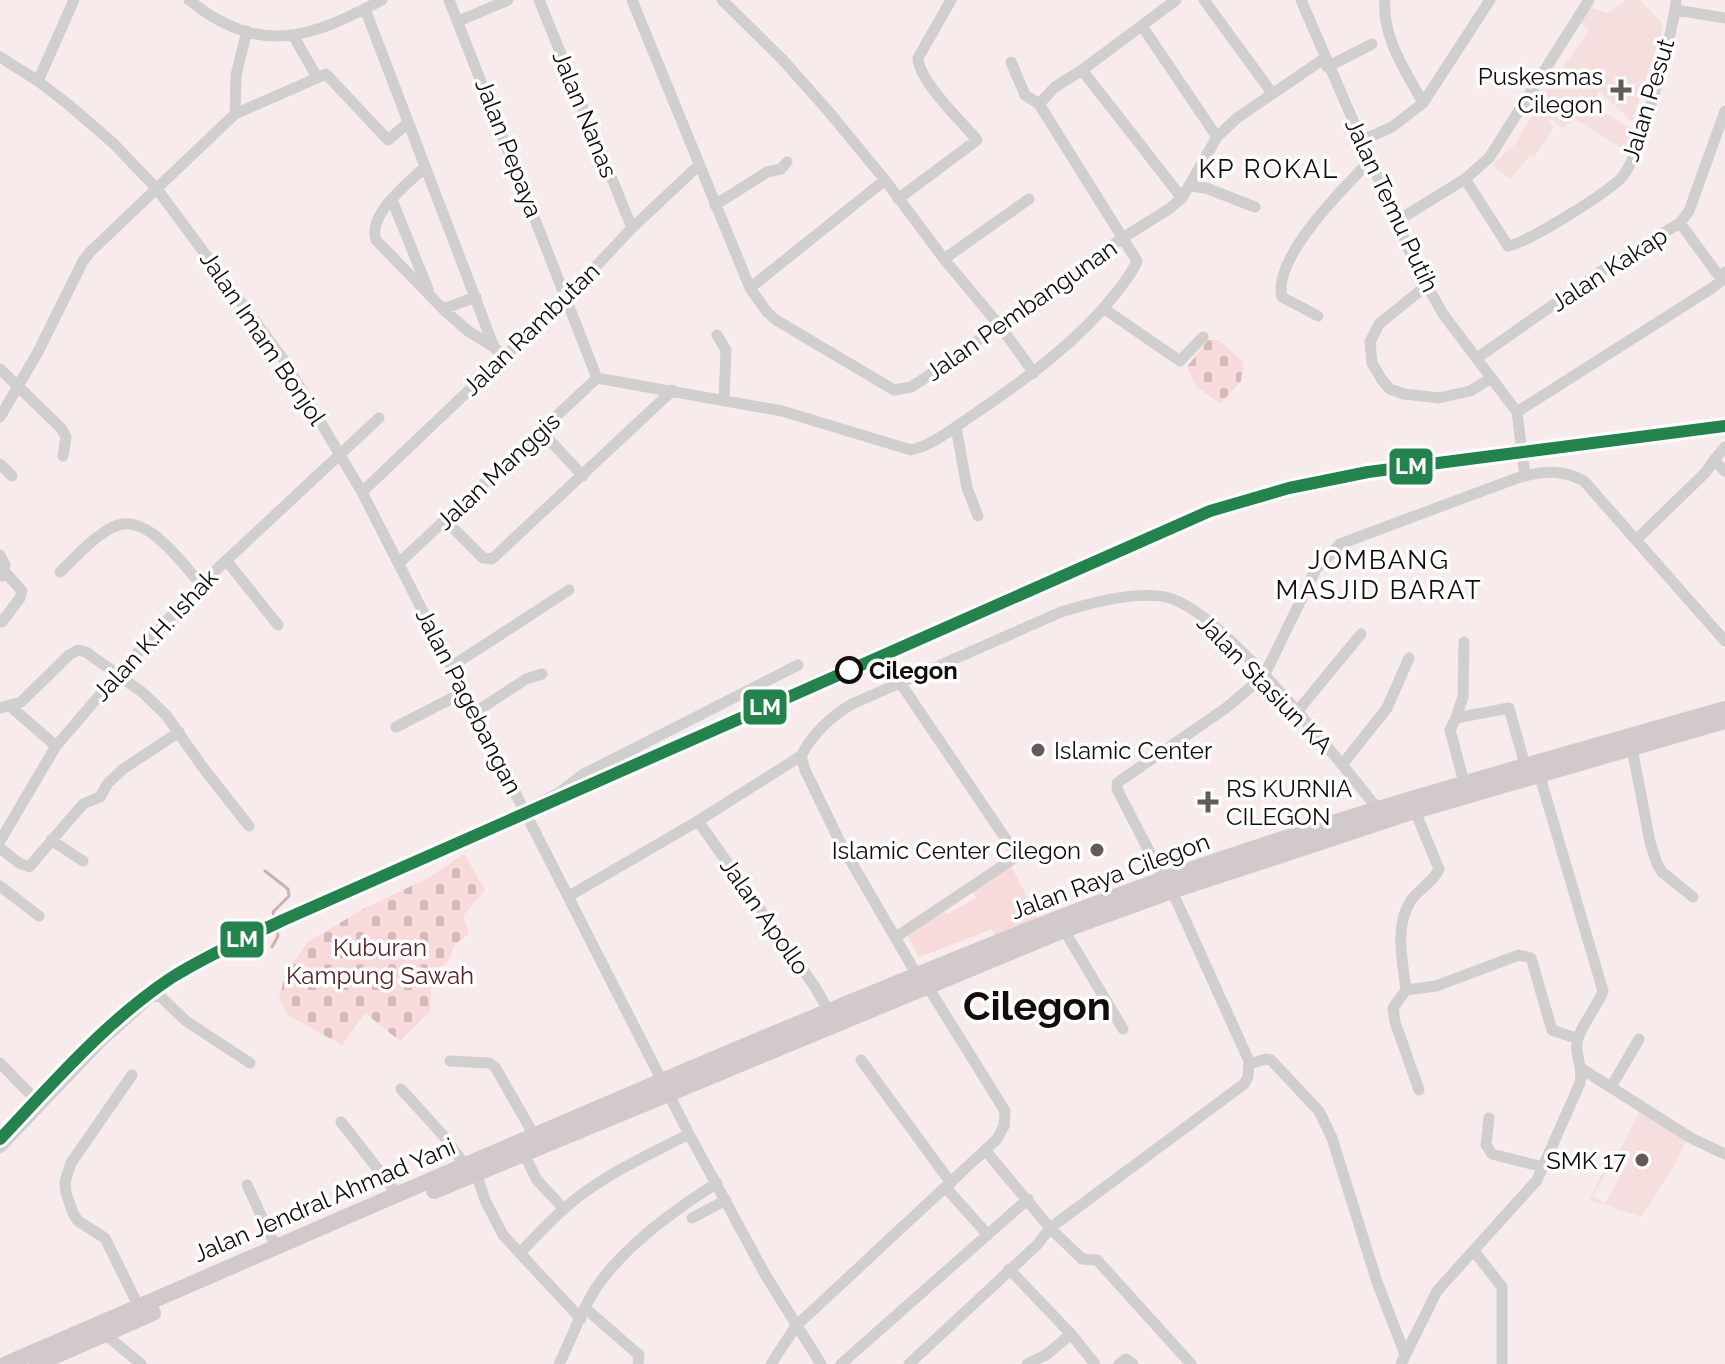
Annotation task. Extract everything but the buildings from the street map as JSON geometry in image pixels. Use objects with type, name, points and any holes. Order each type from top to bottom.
[{"type":"highway","name":"Jalan Raya Cilegon","points":[[992,953],[1064,930],[1168,885],[1415,811],[1533,767],[1725,709]]},
{"type":"highway","name":"Jalan Raya Cilegon","points":[[665,1087],[992,953],[1378,809],[1464,782],[1632,748],[1725,721]]},
{"type":"highway","name":"Jalan Raya Cilegon","points":[[665,1087],[829,1012],[922,981]]},
{"type":"highway","name":"Jalan Jendral Ahmad Yani","points":[[37,1364],[470,1169],[534,1135],[665,1087]]},
{"type":"highway","name":"Jalan Jendral Ahmad Yani","points":[[6,1364],[398,1195],[523,1152],[665,1087]]},
{"type":"street","points":[[189,0],[212,16],[247,31],[294,37],[325,27],[382,0]]},
{"type":"street","name":"Jalan Pepaya","points":[[449,0],[597,378]]},
{"type":"street","points":[[459,21],[508,0]]},
{"type":"street","name":"Jalan Nanas","points":[[539,0],[632,228]]},
{"type":"street","name":"Jalan Pembangunan","points":[[632,0],[750,288],[776,320],[894,390],[911,387],[1182,198],[1217,137],[1237,118],[1272,93],[1326,62],[1372,44]]},
{"type":"street","points":[[722,0],[783,60],[885,180],[1034,373]]},
{"type":"street","points":[[898,199],[977,140],[932,86],[918,63],[951,0]]},
{"type":"street","points":[[1039,104],[1055,87],[1176,0]]},
{"type":"street","points":[[1204,0],[1272,93]]},
{"type":"street","name":"Jalan Temu Putih","points":[[1301,0],[1426,286],[1443,314],[1517,412],[1525,476]]},
{"type":"street","points":[[1363,140],[1399,123],[1423,103],[1490,0]]},
{"type":"street","points":[[1397,221],[1465,179],[1489,158],[1589,0]]},
{"type":"street","points":[[38,81],[72,1]]},
{"type":"street","points":[[1387,2],[1385,22],[1390,41],[1423,103]]},
{"type":"street","points":[[1676,5],[1725,18]]},
{"type":"street","name":"Jalan Pesut","points":[[1465,179],[1508,246],[1556,222],[1621,178],[1633,158],[1676,5]]},
{"type":"street","points":[[365,9],[494,347]]},
{"type":"street","points":[[1142,26],[1217,137]]},
{"type":"street","points":[[235,114],[236,75],[247,31]]},
{"type":"street","points":[[294,37],[317,77]]},
{"type":"street","name":"Jalan Imam Bonjol","points":[[0,57],[38,81],[106,136],[157,189],[283,359],[362,492]]},
{"type":"street","points":[[597,378],[782,411],[911,450],[956,427],[1034,373],[1082,332],[1137,265],[1136,257],[1124,237],[1039,104],[1025,95],[1011,62]]},
{"type":"street","points":[[1082,70],[1182,198]]},
{"type":"street","points":[[0,417],[83,261],[235,114],[328,74],[388,140],[408,123]]},
{"type":"street","name":"Jalan Kakap","points":[[1477,358],[1616,261],[1680,223],[1689,211],[1725,111]]},
{"type":"street","points":[[1318,316],[1282,297],[1281,284],[1294,249],[1319,216],[1371,160]]},
{"type":"street","points":[[715,205],[767,172],[781,169],[787,162]]},
{"type":"street","name":"Jalan Rambutan","points":[[362,492],[567,297],[632,228],[698,166]]},
{"type":"street","points":[[425,167],[377,218],[376,240],[443,309],[504,357]]},
{"type":"street","points":[[750,288],[885,180]]},
{"type":"street","points":[[1190,186],[1206,188],[1255,207]]},
{"type":"street","points":[[944,259],[1029,199]]},
{"type":"street","points":[[392,200],[429,293]]},
{"type":"street","points":[[1517,412],[1723,276],[1680,223]]},
{"type":"street","points":[[1426,286],[1379,324],[1370,342],[1372,363],[1382,380],[1390,389],[1404,394],[1439,398],[1470,391],[1492,378]]},
{"type":"street","points":[[443,309],[476,297]]},
{"type":"street","points":[[1103,308],[1180,361],[1203,337]]},
{"type":"street","points":[[717,335],[726,350],[724,400]]},
{"type":"street","points":[[0,369],[65,433],[63,456]]},
{"type":"street","name":"Jalan Manggis","points":[[399,563],[597,378]]},
{"type":"street","points":[[446,521],[483,558],[489,560],[673,390]]},
{"type":"street","name":"Jalan K.H. Ishak","points":[[0,841],[56,746],[118,674],[201,584],[379,418]]},
{"type":"street","points":[[956,427],[967,488],[978,516]]},
{"type":"street","points":[[541,431],[583,476]]},
{"type":"street","points":[[1637,539],[1706,472],[1725,447]]},
{"type":"street","points":[[1714,460],[1725,471]]},
{"type":"street","points":[[0,464],[12,476]]},
{"type":"street","points":[[909,1364],[1037,1245],[1050,1228],[1244,1084],[1248,1077],[1249,1064],[1168,885],[1117,789],[1117,783],[1226,708],[1264,676],[1316,569],[1340,544],[1525,476],[1565,472],[1584,481],[1725,641]]},
{"type":"street","name":"Jalan Pagebangan","points":[[362,492],[689,1134],[796,1326],[821,1364]]},
{"type":"street","points":[[60,572],[115,525],[136,525],[153,533],[201,584]]},
{"type":"street","points":[[0,555],[4,560],[2,574],[22,591],[2,622]]},
{"type":"street","points":[[226,560],[278,625]]},
{"type":"street","points":[[452,666],[569,590]]},
{"type":"street","name":"Jalan Stasiun KA","points":[[801,756],[816,733],[837,713],[899,681],[1061,612],[1150,596],[1174,599],[1191,607],[1229,640],[1264,676],[1378,809]]},
{"type":"street","points":[[1296,713],[1361,634]]},
{"type":"street","points":[[1464,642],[1463,697],[1450,730],[1464,782]]},
{"type":"street","points":[[5,707],[27,698],[69,655],[78,650],[86,652],[156,704],[249,826]]},
{"type":"street","points":[[1342,765],[1387,708],[1409,658]]},
{"type":"street","points":[[524,811],[560,792],[582,775],[798,665]]},
{"type":"street","points":[[474,713],[526,679],[542,674]]},
{"type":"street","points":[[896,937],[1013,859],[1016,854],[899,681]]},
{"type":"street","points":[[396,727],[464,692]]},
{"type":"street","points":[[5,707],[56,746]]},
{"type":"street","points":[[1403,1359],[1437,1291],[1531,1189],[1543,1167],[1575,1094],[1582,1069],[1577,1052],[1578,1039],[1602,996],[1603,985],[1533,767],[1509,708],[1456,718]]},
{"type":"street","points":[[0,848],[29,867],[83,804],[100,797],[108,783],[123,769],[179,732]]},
{"type":"street","points":[[1632,748],[1653,854],[1662,872],[1693,897]]},
{"type":"street","points":[[569,896],[698,821],[801,756],[842,846],[922,981],[1005,1111],[1001,1133],[796,1326],[771,1364]]},
{"type":"street","points":[[1415,811],[1439,869],[1410,901],[1403,921],[1401,946],[1406,990],[1393,1008],[1419,1090]]},
{"type":"street","name":"Jalan Apollo","points":[[698,821],[807,975],[829,1012]]},
{"type":"street","points":[[51,840],[83,861]]},
{"type":"street","points":[[0,886],[39,916]]},
{"type":"street","points":[[1064,930],[1123,1029]]},
{"type":"street","points":[[1406,990],[1436,986],[1519,955],[1526,956],[1531,958],[1552,1030],[1578,1039]]},
{"type":"street","points":[[0,1148],[101,1042],[151,997],[160,996],[186,1021],[250,1063]]},
{"type":"street","points":[[1611,1087],[1639,1039]]},
{"type":"street","points":[[861,1060],[988,1235]]},
{"type":"street","points":[[1249,1064],[1271,1060],[1321,1115],[1332,1138],[1403,1359]]},
{"type":"street","points":[[450,1061],[489,1063],[495,1067],[534,1135]]},
{"type":"street","points":[[0,1063],[32,1096]]},
{"type":"street","points":[[1582,1069],[1691,1138],[1725,1154]]},
{"type":"street","points":[[132,1075],[71,1163],[65,1182],[66,1193],[78,1221],[105,1238],[139,1307]]},
{"type":"street","points":[[401,1089],[470,1169],[497,1226],[583,1314],[639,1355],[638,1364]]},
{"type":"street","points":[[1489,1118],[1486,1145],[1492,1154],[1543,1167]]},
{"type":"street","points":[[341,1122],[398,1195]]},
{"type":"street","points":[[521,1252],[564,1209],[627,1166],[689,1134]]},
{"type":"street","points":[[985,1150],[1050,1228],[1084,1260],[1097,1260],[1191,1364]]},
{"type":"street","points":[[523,1152],[537,1180],[564,1209]]},
{"type":"street","points":[[559,1364],[606,1275],[682,1205],[717,1183]]},
{"type":"street","points":[[247,1185],[276,1247]]},
{"type":"street","points":[[841,1364],[1028,1199]]},
{"type":"street","points":[[692,1218],[726,1200]]},
{"type":"street","points":[[1474,1251],[1502,1287],[1502,1364]]},
{"type":"street","points":[[1009,1269],[1095,1364]]},
{"type":"street","points":[[1027,1364],[1052,1350],[1071,1334]]},
{"type":"street","points":[[106,1335],[141,1364]]},
{"type":"street","points":[[0,1357],[6,1364]]},
{"type":"street","points":[[1119,1364],[1126,1359],[1133,1364]]},
{"type":"shaded area","name":"Puskesmas Cilegon","points":[[1627,0],[1640,0],[1662,23],[1632,121],[1599,91],[1593,105],[1638,134],[1628,152],[1574,119],[1562,128],[1551,119],[1549,121],[1554,127],[1535,156],[1529,157],[1510,179],[1492,165],[1515,144],[1534,112],[1527,102],[1535,89],[1547,90],[1589,30],[1579,21],[1588,7],[1608,13]]},
{"type":"shaded area","name":"SMK 17","points":[[1643,1104],[1688,1136],[1674,1166],[1641,1217],[1590,1200],[1611,1154],[1620,1150]],"holes":[[[1617,1154],[1629,1161],[1605,1203],[1593,1196]]]},
{"type":"green space","points":[[1208,340],[1219,340],[1243,362],[1241,381],[1220,404],[1196,386],[1187,367]]},
{"type":"green space","name":"Kuburan Kampung Sawah","points":[[464,854],[485,890],[463,916],[469,934],[455,944],[448,961],[432,974],[430,1011],[400,1041],[365,1013],[342,1045],[288,1015],[279,999],[285,974],[308,942],[365,908],[428,878]]},
{"type":"green space","points":[[1011,866],[1038,919],[996,937],[992,929],[919,957],[906,933],[941,910],[947,914],[976,898],[972,891]]},
{"type":"waterway","points":[[265,871],[288,889],[289,896],[273,912],[278,936],[272,947]]},
{"type":"transit line","name":"LM","points":[[0,1139],[124,1014],[171,978],[211,955],[281,921],[1210,511],[1289,488],[1368,472],[1725,426]]},
{"type":"place","name":"Puskesmas Cilegon","points":[[1621,90]]},
{"type":"place","name":"Cilegon","points":[[849,670]]},
{"type":"place","name":"Islamic Center","points":[[1038,750]]},
{"type":"place","name":"RS KURNIA CILEGON","points":[[1208,802]]},
{"type":"place","name":"Islamic Center Cilegon","points":[[1097,850]]},
{"type":"place","name":"SMK 17","points":[[1642,1160]]},
{"type":"district","name":"KP ROKAL","points":[[1269,169]]},
{"type":"district","name":"JOMBANG MASJID BARAT","points":[[1379,575]]},
{"type":"district","name":"Cilegon","points":[[1037,1005]]}]
